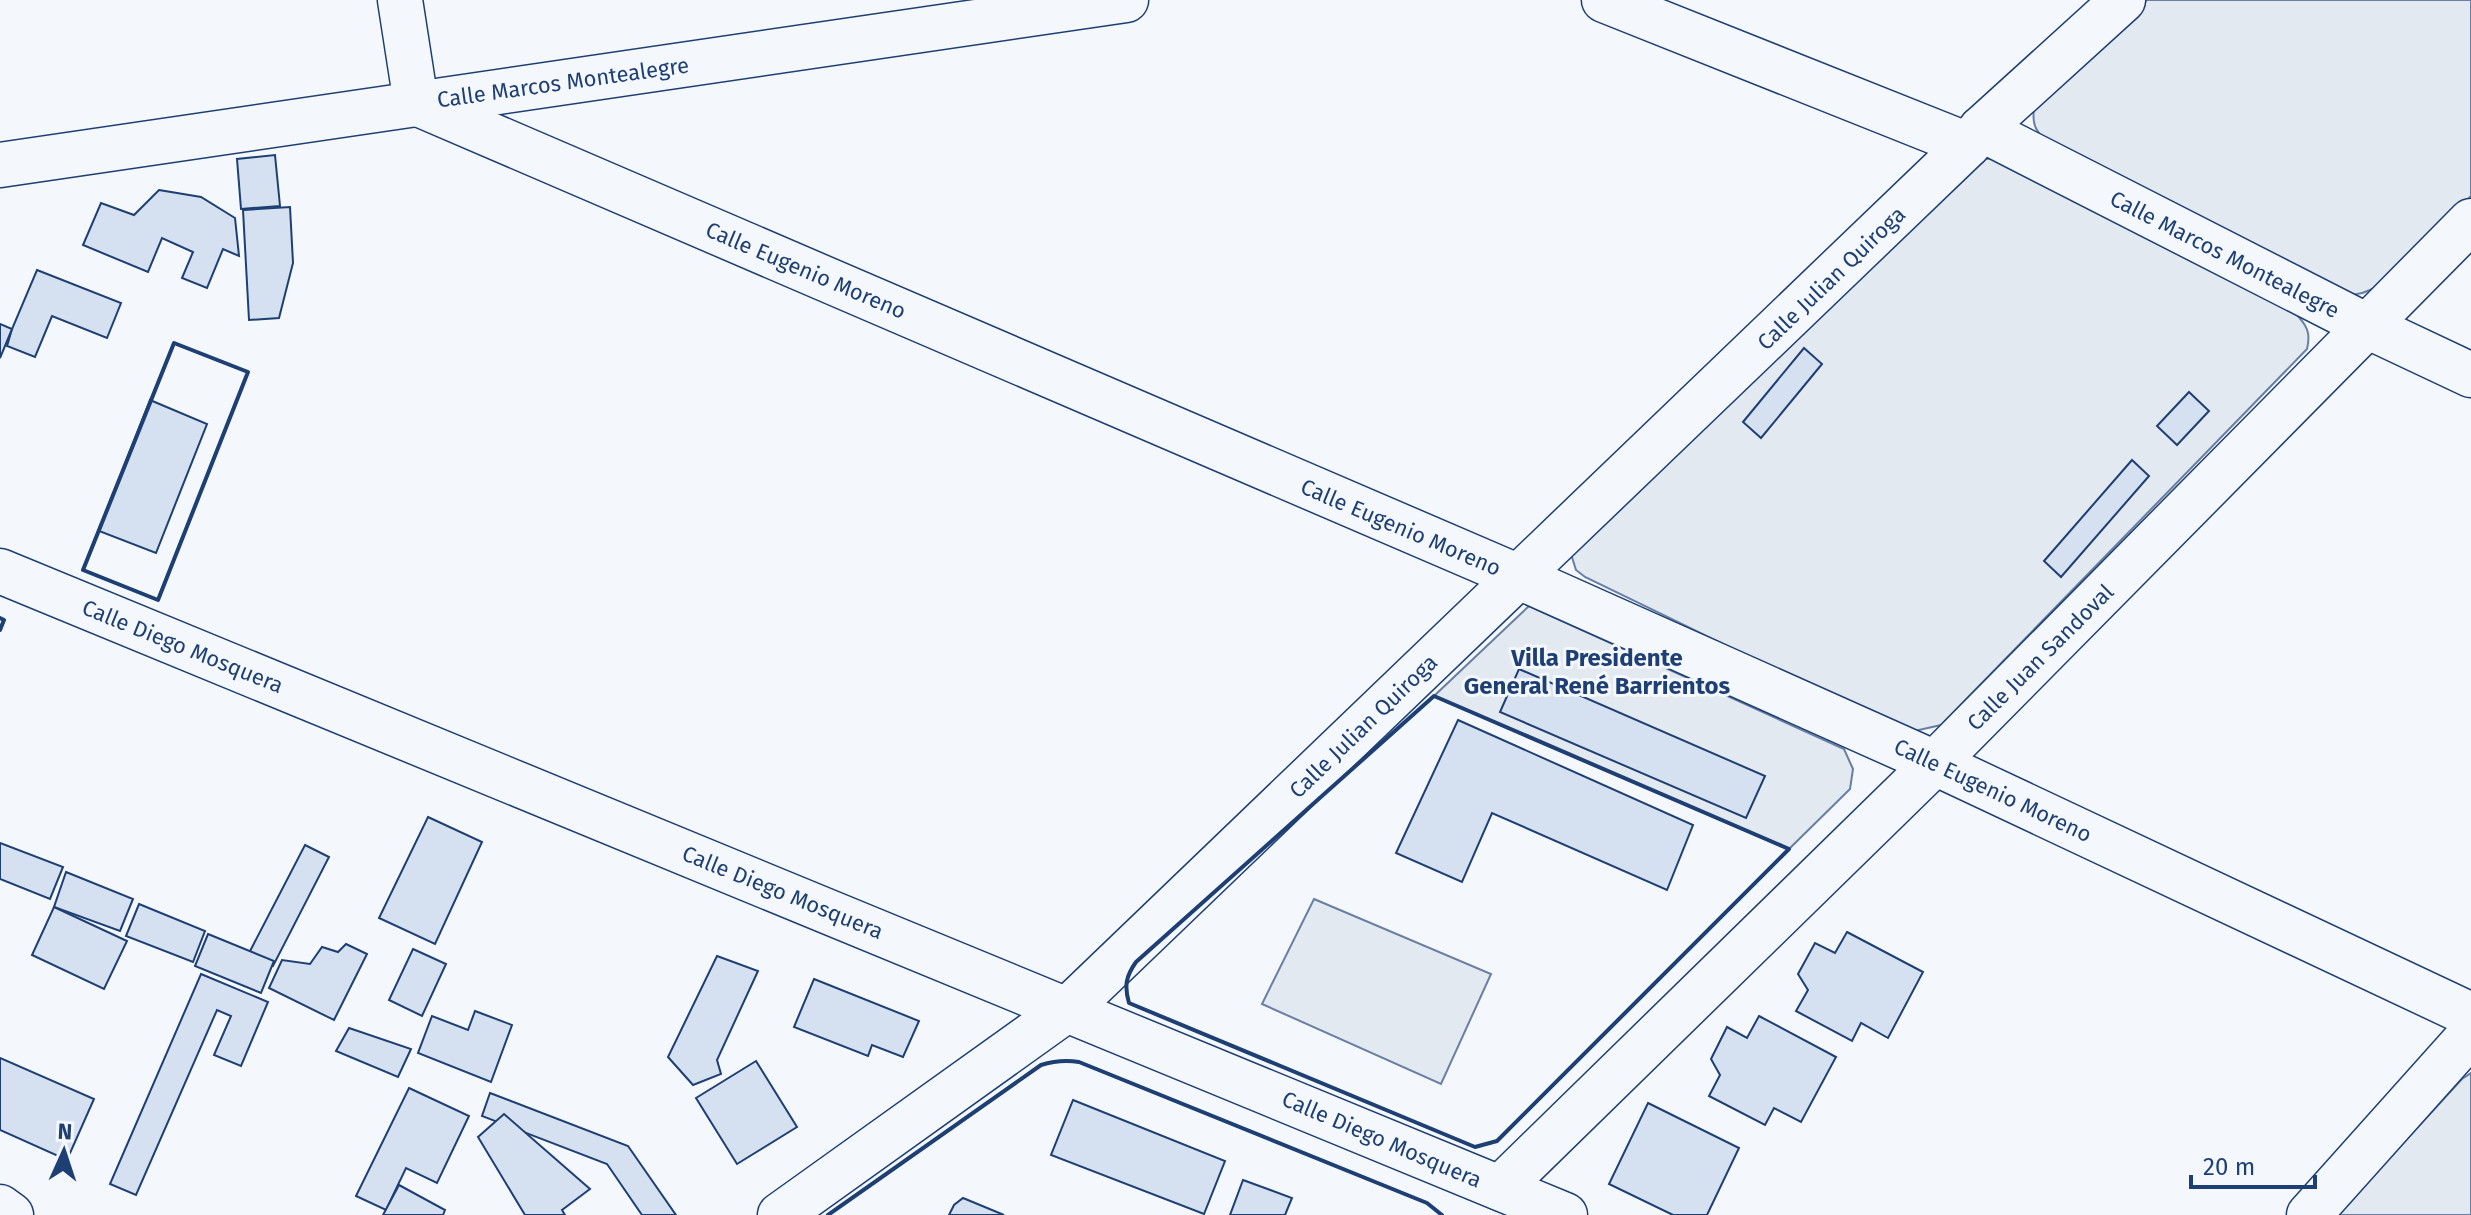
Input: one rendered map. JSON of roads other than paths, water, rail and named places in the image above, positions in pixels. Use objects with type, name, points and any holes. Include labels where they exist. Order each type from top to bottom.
[{"type":"street","points":[[400,0],[416,103]]},
{"type":"street","name":"Calle Marcos Montealegre","points":[[0,165],[1126,0]]},
{"type":"street","name":"Calle Marcos Montealegre","points":[[1604,0],[1975,137],[2471,375]]},
{"type":"street","name":"Calle Julian Quiroga","points":[[780,1215],[1068,1009],[1975,137],[2123,0]]},
{"type":"street","name":"Calle Eugenio Moreno","points":[[416,103],[1519,577],[1935,763],[2471,1015]]},
{"type":"street","name":"Calle Juan Sandoval","points":[[1526,1204],[1935,763],[2471,221]]},
{"type":"street","name":"Calle Diego Mosquera","points":[[0,571],[1068,1009],[1526,1204]]},
{"type":"street","points":[[2309,1215],[2471,1034]]},
{"type":"street","points":[[0,1207],[11,1215]]},
{"type":"district","name":"Villa Presidente General René Barrientos","points":[[1597,672]]}]
